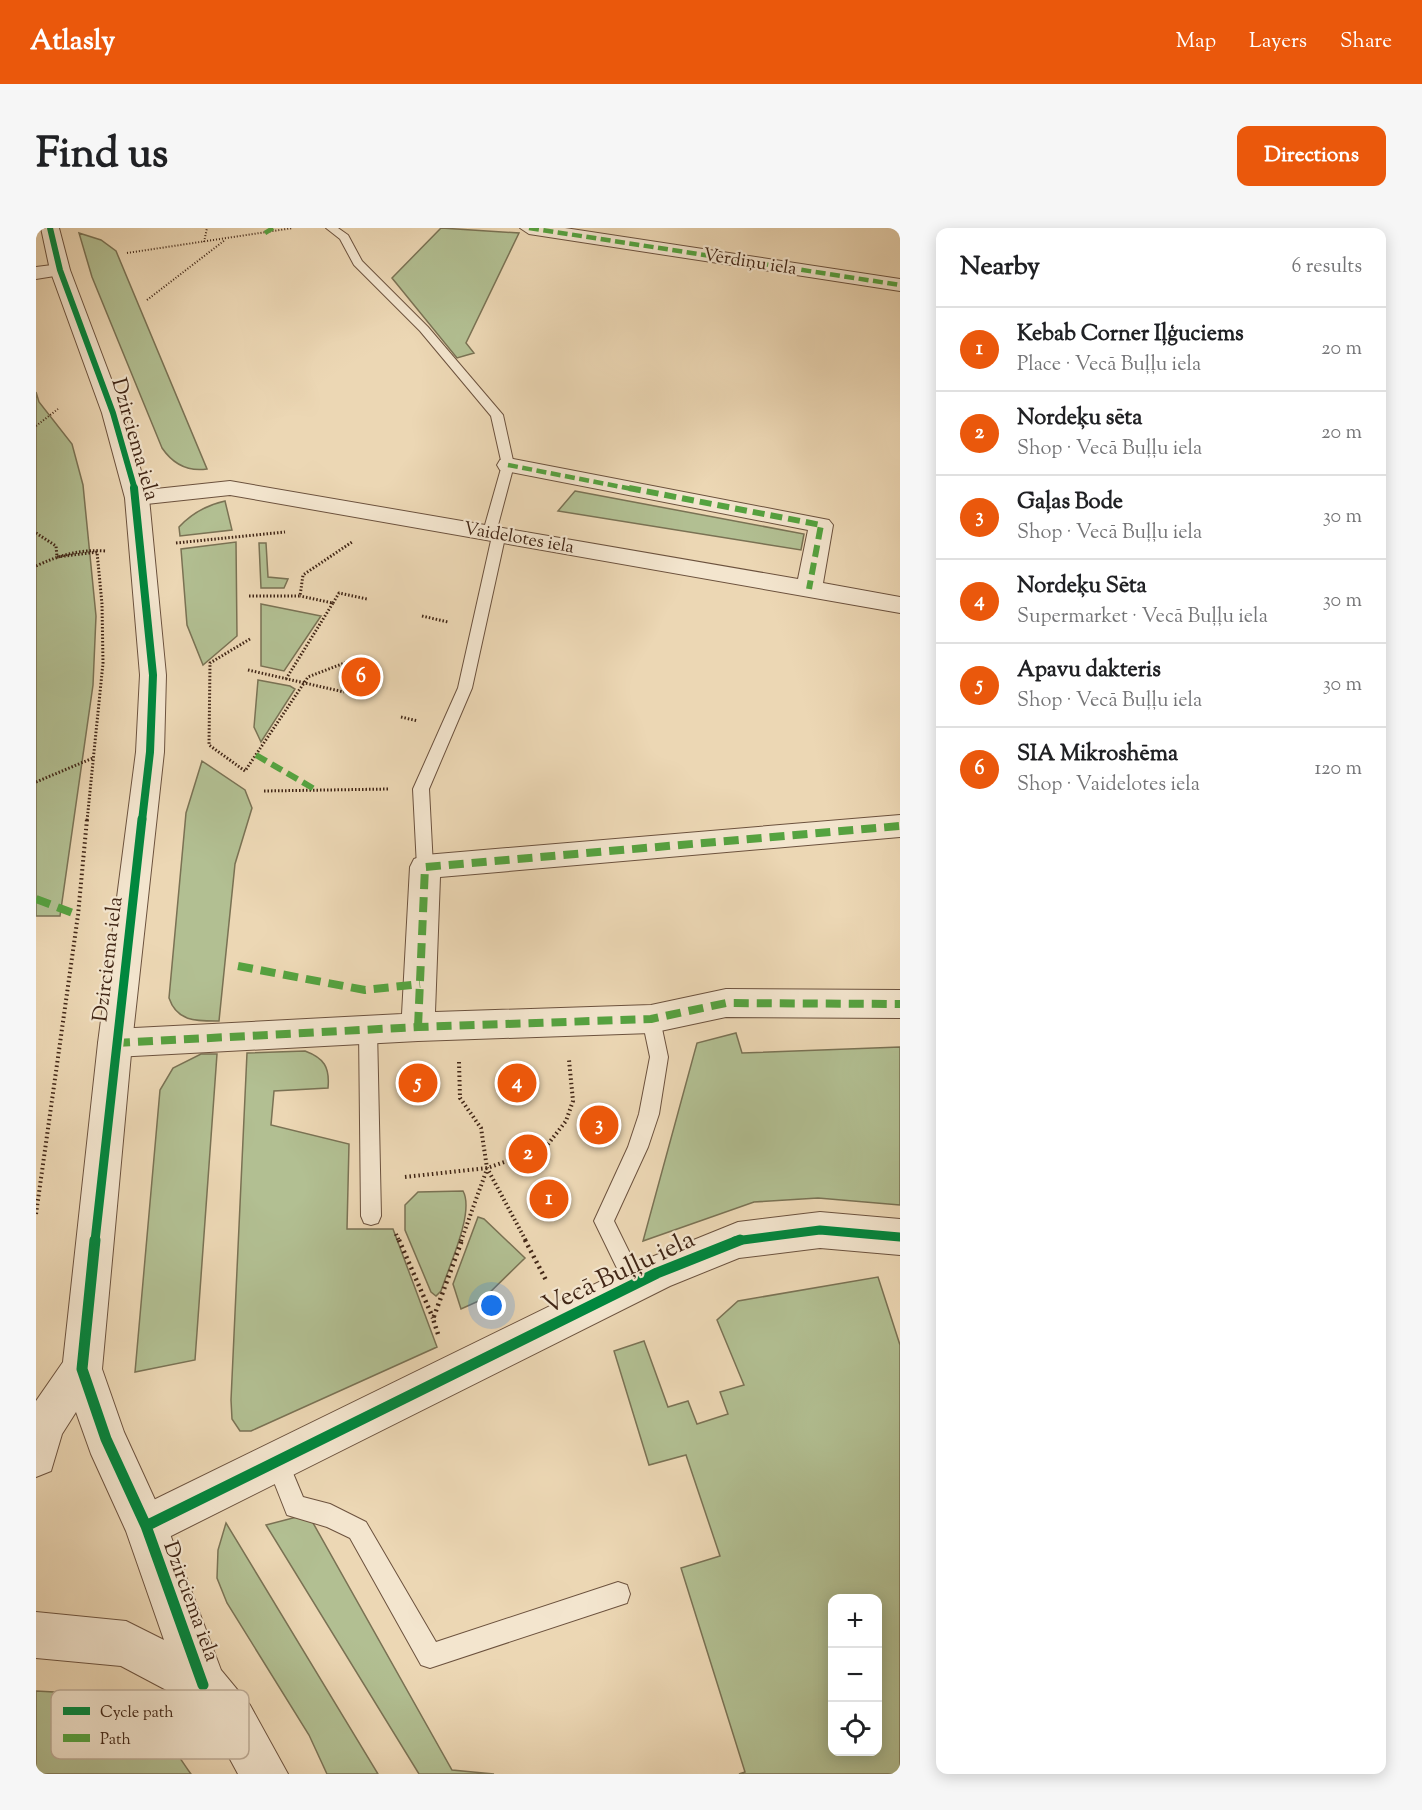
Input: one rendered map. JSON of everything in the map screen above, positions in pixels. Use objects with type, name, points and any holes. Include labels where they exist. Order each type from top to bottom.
[{"type":"street","name":"Dzirciema iela","points":[[50,228],[48,272],[113,412],[137,498],[153,675],[150,752],[115,1043],[82,1369],[106,1438],[146,1526],[203,1685]]},
{"type":"street","name":"Vērdiņu iela","points":[[529,228],[900,285]]},
{"type":"street","points":[[508,465],[821,525],[809,589]]},
{"type":"street","name":"Vaidelotes iela","points":[[137,498],[230,488],[900,605]]},
{"type":"street","points":[[418,1027],[425,867],[900,826]]},
{"type":"street","points":[[115,1043],[368,1029],[651,1019],[726,1004],[900,1004]]},
{"type":"street","name":"Vecā Buļļu iela","points":[[146,1526],[635,1284],[738,1240],[820,1230],[900,1237]]},
{"type":"street","name":"Dzirciema iela","points":[[36,1455],[43,1426],[82,1369]]},
{"type":"street","points":[[36,1635],[126,1644],[203,1685],[207,1690]]},
{"type":"street","points":[[249,1747],[264,1774]]},
{"type":"lane","points":[[331,228],[344,237],[358,263],[424,329],[497,415],[508,465],[465,688],[421,789],[425,867]]},
{"type":"lane","points":[[344,237],[353,228]]},
{"type":"lane","points":[[635,1284],[604,1221],[638,1147],[649,1114],[659,1057],[651,1019]]},
{"type":"lane","points":[[368,1029],[371,1216]]},
{"type":"lane","points":[[277,1462],[295,1507],[330,1516],[358,1530],[430,1656],[618,1594]]},
{"type":"path","points":[[204,242],[207,228]]},
{"type":"path","points":[[127,253],[293,228]]},
{"type":"path","points":[[147,300],[226,239]]},
{"type":"path","points":[[36,426],[58,409]]},
{"type":"path","points":[[36,566],[63,554],[90,550],[97,552],[293,531]]},
{"type":"path","points":[[36,533],[56,546],[57,557]]},
{"type":"path","points":[[300,596],[303,575],[354,540]]},
{"type":"path","points":[[36,1214],[78,915],[103,663],[102,604],[97,552]]},
{"type":"path","points":[[286,679],[339,593],[367,599]]},
{"type":"path","points":[[249,596],[300,596],[333,603]]},
{"type":"path","points":[[250,639],[210,663],[209,745],[245,771],[308,676],[344,663],[355,660],[363,661]]},
{"type":"path","points":[[248,670],[344,692]]},
{"type":"path","points":[[36,782],[94,758]]},
{"type":"path","points":[[264,791],[421,789]]},
{"type":"path","points":[[371,1180],[488,1168],[545,1148],[566,1121],[573,1101],[565,1022]]},
{"type":"path","points":[[458,1026],[460,1098],[481,1128],[488,1168],[565,1318]]},
{"type":"path","points":[[433,1319],[488,1168]]},
{"type":"path","points":[[371,1216],[396,1233],[433,1319],[450,1374]]},
{"type":"green space","points":[[441,228],[519,233],[466,343],[474,353],[457,358],[392,278]]},
{"type":"green space","points":[[79,233],[101,240],[116,251],[207,469],[181,466],[162,448],[92,277]]},
{"type":"green space","points":[[36,392],[39,402],[72,444],[83,485],[96,616],[93,685],[60,916],[36,916]]},
{"type":"green space","points":[[575,491],[804,534],[801,550],[558,511]]},
{"type":"green space","points":[[225,501],[232,530],[180,536],[179,527],[189,518],[206,507]]},
{"type":"green space","points":[[236,542],[237,636],[203,665],[187,625],[181,549]]},
{"type":"green space","points":[[259,543],[266,543],[268,577],[288,579],[284,588],[261,588]]},
{"type":"green space","points":[[261,604],[321,616],[284,671],[261,666]]},
{"type":"green space","points":[[258,680],[295,689],[261,742],[254,727]]},
{"type":"green space","points":[[202,761],[245,790],[252,808],[235,864],[219,1021],[196,1020],[183,1016],[177,1012],[169,998],[186,813]]},
{"type":"green space","points":[[736,1033],[742,1053],[900,1047],[900,1205],[818,1198],[754,1202],[643,1241],[697,1043]]},
{"type":"green space","points":[[305,1051],[317,1057],[324,1064],[328,1074],[328,1088],[274,1091],[271,1125],[349,1144],[347,1229],[393,1229],[437,1347],[251,1431],[240,1431],[232,1419],[231,1400],[247,1053]]},
{"type":"green space","points":[[201,1054],[217,1054],[195,1360],[135,1372],[160,1090],[173,1068]]},
{"type":"green space","points":[[463,1191],[466,1212],[463,1226],[441,1291],[436,1296],[431,1292],[405,1230],[405,1205],[418,1192]]},
{"type":"green space","points":[[478,1217],[484,1219],[525,1258],[483,1299],[461,1309],[453,1284]]},
{"type":"green space","points":[[878,1277],[900,1345],[900,1774],[739,1774],[745,1772],[681,1568],[720,1556],[686,1455],[649,1465],[614,1351],[644,1341],[668,1407],[688,1401],[697,1424],[728,1414],[720,1392],[744,1385],[717,1320],[738,1301]]},
{"type":"green space","points":[[308,1514],[452,1770],[494,1774],[419,1774],[266,1525]]},
{"type":"green space","points":[[226,1523],[378,1774],[327,1774],[309,1735],[227,1603],[217,1578],[218,1550]]},
{"type":"green space","points":[[36,1691],[51,1692],[51,1759],[180,1759],[191,1774],[36,1774]]},
{"type":"marked path","points":[[265,233],[273,228]]},
{"type":"marked path","points":[[529,228],[900,285]]},
{"type":"marked path","points":[[508,465],[821,525],[809,589]]},
{"type":"marked path","points":[[256,755],[316,790]]},
{"type":"marked path","points":[[418,1027],[425,867],[900,826]]},
{"type":"marked path","points":[[36,899],[78,915]]},
{"type":"marked path","points":[[238,966],[365,990],[420,984]]},
{"type":"marked path","points":[[115,1043],[418,1027],[651,1019],[726,1003],[900,1004]]},
{"type":"cycle path","points":[[50,228],[60,270],[113,413],[137,498],[153,675],[150,752],[115,1043],[82,1369],[106,1439],[146,1526],[203,1685]]},
{"type":"cycle path","points":[[146,1526],[657,1273],[738,1240],[820,1230],[900,1237]]},
{"type":"place","name":"SIA Mikroshēma","points":[[361,677]]},
{"type":"place","name":"Apavu dakteris","points":[[418,1083]]},
{"type":"place","name":"Nordeķu Sēta","points":[[517,1083]]},
{"type":"place","name":"Gaļas Bode","points":[[599,1125]]},
{"type":"place","name":"Nordeķu sēta","points":[[528,1154]]},
{"type":"place","name":"Kebab Corner Iļģuciems","points":[[549,1199]]}]
